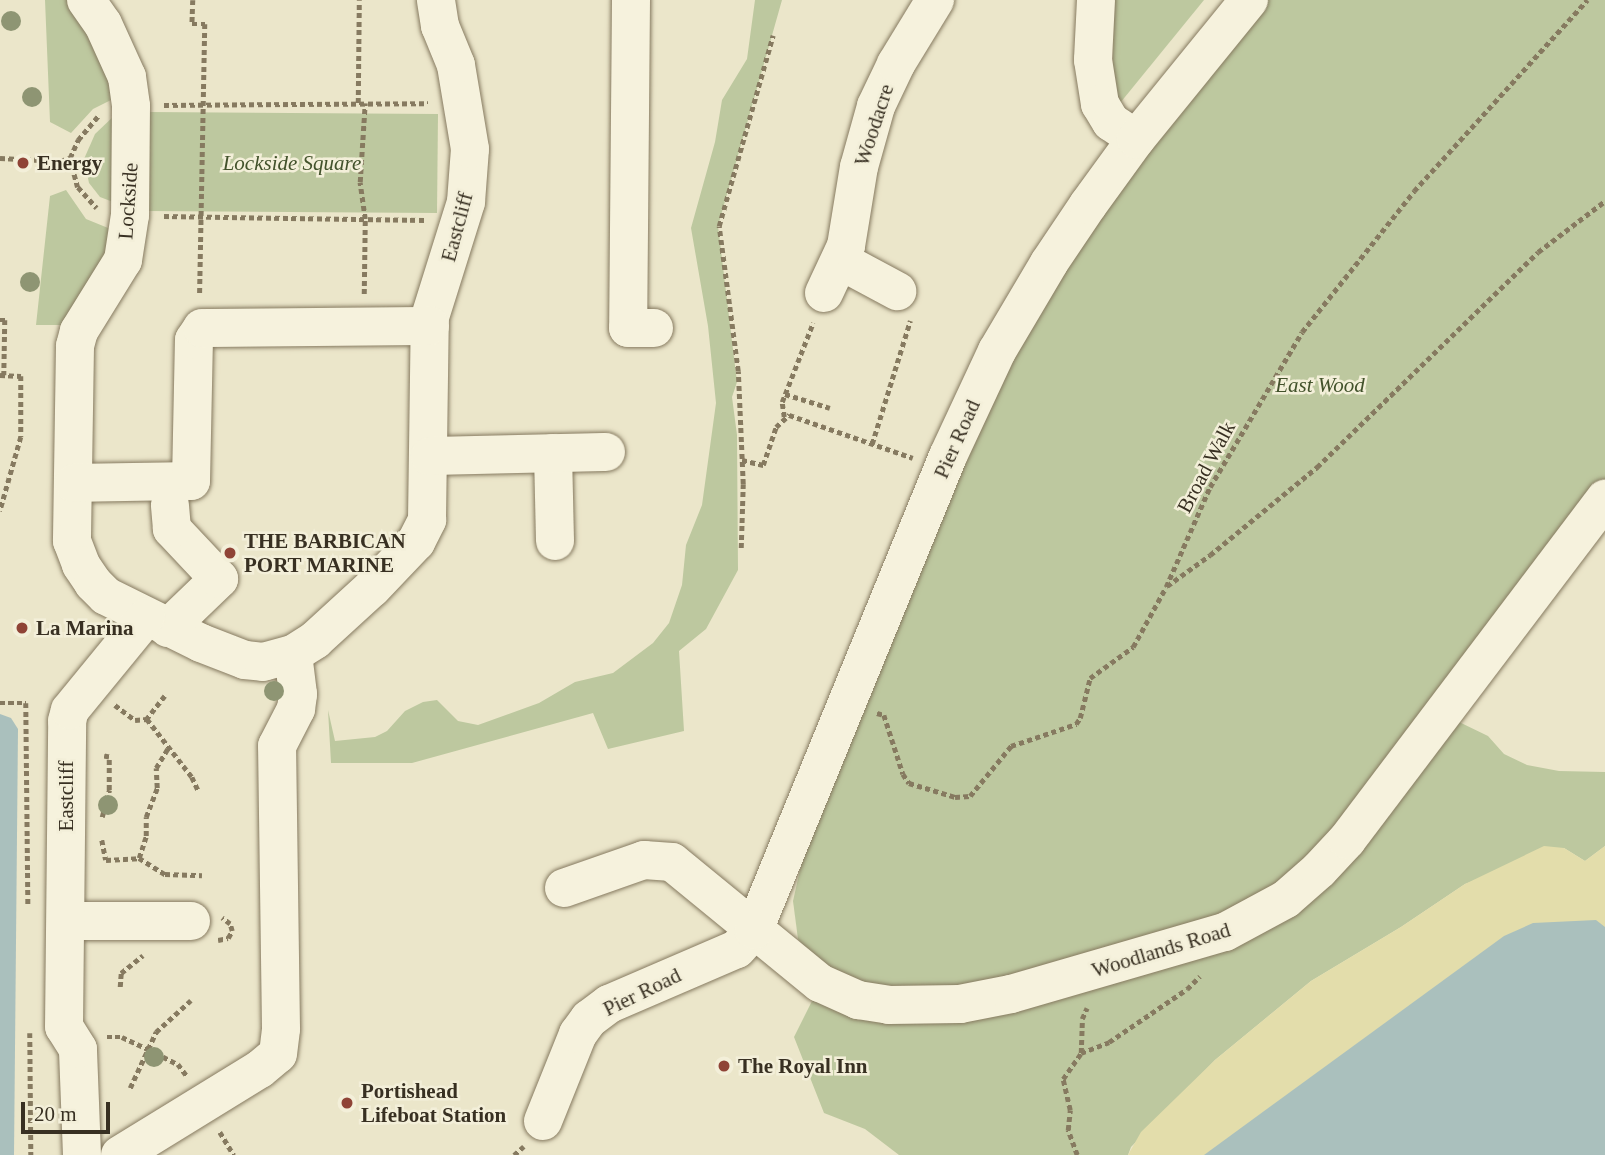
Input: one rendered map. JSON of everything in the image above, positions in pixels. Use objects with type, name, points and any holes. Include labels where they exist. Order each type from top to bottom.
[{"type":"street","name":"Lockside","points":[[86,0],[120,60],[131,106],[130,215],[123,260],[79,331],[75,346],[72,541],[81,565],[106,596],[157,623]]},
{"type":"street","name":"Eastcliff","points":[[82,1155],[78,1049],[64,1027],[67,921],[65,756],[69,710],[157,623],[245,660],[263,662],[293,654],[315,640],[363,597],[420,537],[428,514],[430,326],[470,176],[470,149],[464,103],[456,65],[436,11],[436,0]]},
{"type":"street","points":[[631,0],[628,328],[654,328]]},
{"type":"street","name":"Woodacre","points":[[832,277],[848,239],[863,148],[876,106],[896,64],[935,0]]},
{"type":"street","points":[[1096,0],[1093,60],[1100,104],[1111,122],[1136,139]]},
{"type":"street","name":"Pier Road","points":[[543,1121],[578,1034],[589,1019],[609,1004],[737,949],[754,930],[851,699],[948,456],[997,351],[1049,263],[1136,139],[1250,0]]},
{"type":"street","points":[[832,277],[897,292]]},
{"type":"street","points":[[74,483],[191,481],[194,340],[200,330],[430,326]]},
{"type":"street","points":[[430,456],[606,452]]},
{"type":"street","points":[[553,453],[555,541]]},
{"type":"street","name":"Woodlands Road","points":[[754,930],[820,983],[835,991],[858,1000],[925,1007],[960,1004],[1034,987],[1225,932],[1249,920],[1286,898],[1319,870],[1347,840],[1605,499]]},
{"type":"street","points":[[157,623],[219,579],[172,530],[170,505]]},
{"type":"street","points":[[120,1155],[278,1054],[281,1029],[277,746],[296,709],[298,694],[293,654]]},
{"type":"street","points":[[564,888],[622,854],[672,862],[754,930]]},
{"type":"street","points":[[67,921],[191,921]]},
{"type":"path","points":[[193,0],[192,24],[205,24],[200,330]]},
{"type":"path","points":[[359,0],[362,103],[359,182],[365,219],[363,327]]},
{"type":"path","name":"Broad Walk","points":[[851,699],[884,715],[903,774],[914,787],[955,797],[970,796],[1011,746],[1076,723],[1080,718],[1090,678],[1133,647],[1166,587],[1210,487],[1302,332],[1414,191],[1587,0]]},
{"type":"path","points":[[741,548],[741,460],[736,350],[719,226],[773,35]]},
{"type":"path","points":[[131,106],[464,103]]},
{"type":"path","points":[[0,158],[71,158],[78,187],[98,209],[130,215],[460,220]]},
{"type":"path","points":[[1166,587],[1210,555],[1317,467],[1538,252],[1605,201]]},
{"type":"path","points":[[784,417],[782,404],[785,394],[832,277]]},
{"type":"path","points":[[873,444],[916,302],[897,292]]},
{"type":"path","points":[[0,320],[5,320],[2,375],[21,376],[21,437],[0,511]]},
{"type":"path","points":[[785,394],[830,408]]},
{"type":"path","points":[[741,460],[763,465],[776,427],[784,417],[792,416],[914,458]]},
{"type":"path","points":[[166,696],[147,719],[192,777],[198,790]]},
{"type":"path","points":[[0,703],[26,703],[28,908]]},
{"type":"path","points":[[139,858],[146,836],[146,817],[157,788],[156,768],[168,748]]},
{"type":"path","points":[[104,757],[109,757],[109,790],[102,817],[106,860],[139,858],[165,874],[202,875]]},
{"type":"path","points":[[1081,1053],[1109,1042],[1187,989],[1209,968]]},
{"type":"path","points":[[130,1088],[156,1032],[191,1000]]},
{"type":"path","points":[[1077,1155],[1068,1130],[1070,1110],[1063,1079],[1081,1053],[1083,1015],[1094,1002]]},
{"type":"path","points":[[30,1032],[31,1155]]},
{"type":"path","points":[[148,1049],[178,1064],[204,1103]]},
{"type":"green space","points":[[45,0],[75,0],[117,97],[93,109],[71,133],[50,122]]},
{"type":"green space","points":[[755,0],[782,0],[718,226],[737,382],[732,397],[737,435],[738,570],[706,629],[679,651],[684,731],[608,749],[593,713],[412,763],[331,763],[328,710],[335,741],[375,737],[387,731],[405,711],[423,702],[437,700],[458,721],[478,725],[539,703],[575,682],[613,673],[653,643],[669,623],[682,585],[686,545],[702,505],[716,403],[708,326],[691,228],[715,142],[722,100],[747,59]]},
{"type":"green space","points":[[1114,0],[1204,0],[1116,108],[1112,108]]},
{"type":"green space","name":"East Wood","points":[[1265,0],[1605,0],[1605,480],[1313,859],[1246,906],[965,990],[865,992],[813,959],[798,939],[793,901],[802,861],[946,489],[1059,259]]},
{"type":"green space","name":"Lockside Square","points":[[148,112],[438,114],[437,213],[147,211]]},
{"type":"green space","points":[[116,114],[113,202],[100,197],[89,183],[84,159],[95,134]]},
{"type":"green space","points":[[66,190],[86,219],[113,230],[111,255],[72,325],[36,325],[50,196]]},
{"type":"green space","points":[[1457,721],[1488,736],[1504,754],[1527,765],[1559,771],[1605,772],[1605,846],[1585,861],[1564,848],[1465,884],[1401,927],[1311,981],[1215,1060],[1131,1147],[1128,1155],[899,1155],[865,1129],[824,1113],[794,1037],[816,993],[845,1007],[1226,946]]},
{"type":"sand","points":[[1544,846],[1564,848],[1585,861],[1605,846],[1605,949],[1269,1155],[1128,1155],[1141,1132],[1215,1060],[1311,981],[1401,927],[1465,884]]},
{"type":"water","points":[[0,714],[11,718],[18,729],[14,1155],[0,1155]]},
{"type":"water","points":[[1596,920],[1605,927],[1605,1155],[1204,1155],[1504,936],[1533,923]]},
{"type":"place","name":"Energy","points":[[23,163]]},
{"type":"place","name":"THE BARBICAN PORT MARINE","points":[[230,553]]},
{"type":"place","name":"La Marina","points":[[22,628]]},
{"type":"place","name":"The Royal Inn","points":[[724,1066]]},
{"type":"place","name":"Portishead Lifeboat Station","points":[[347,1103]]}]
